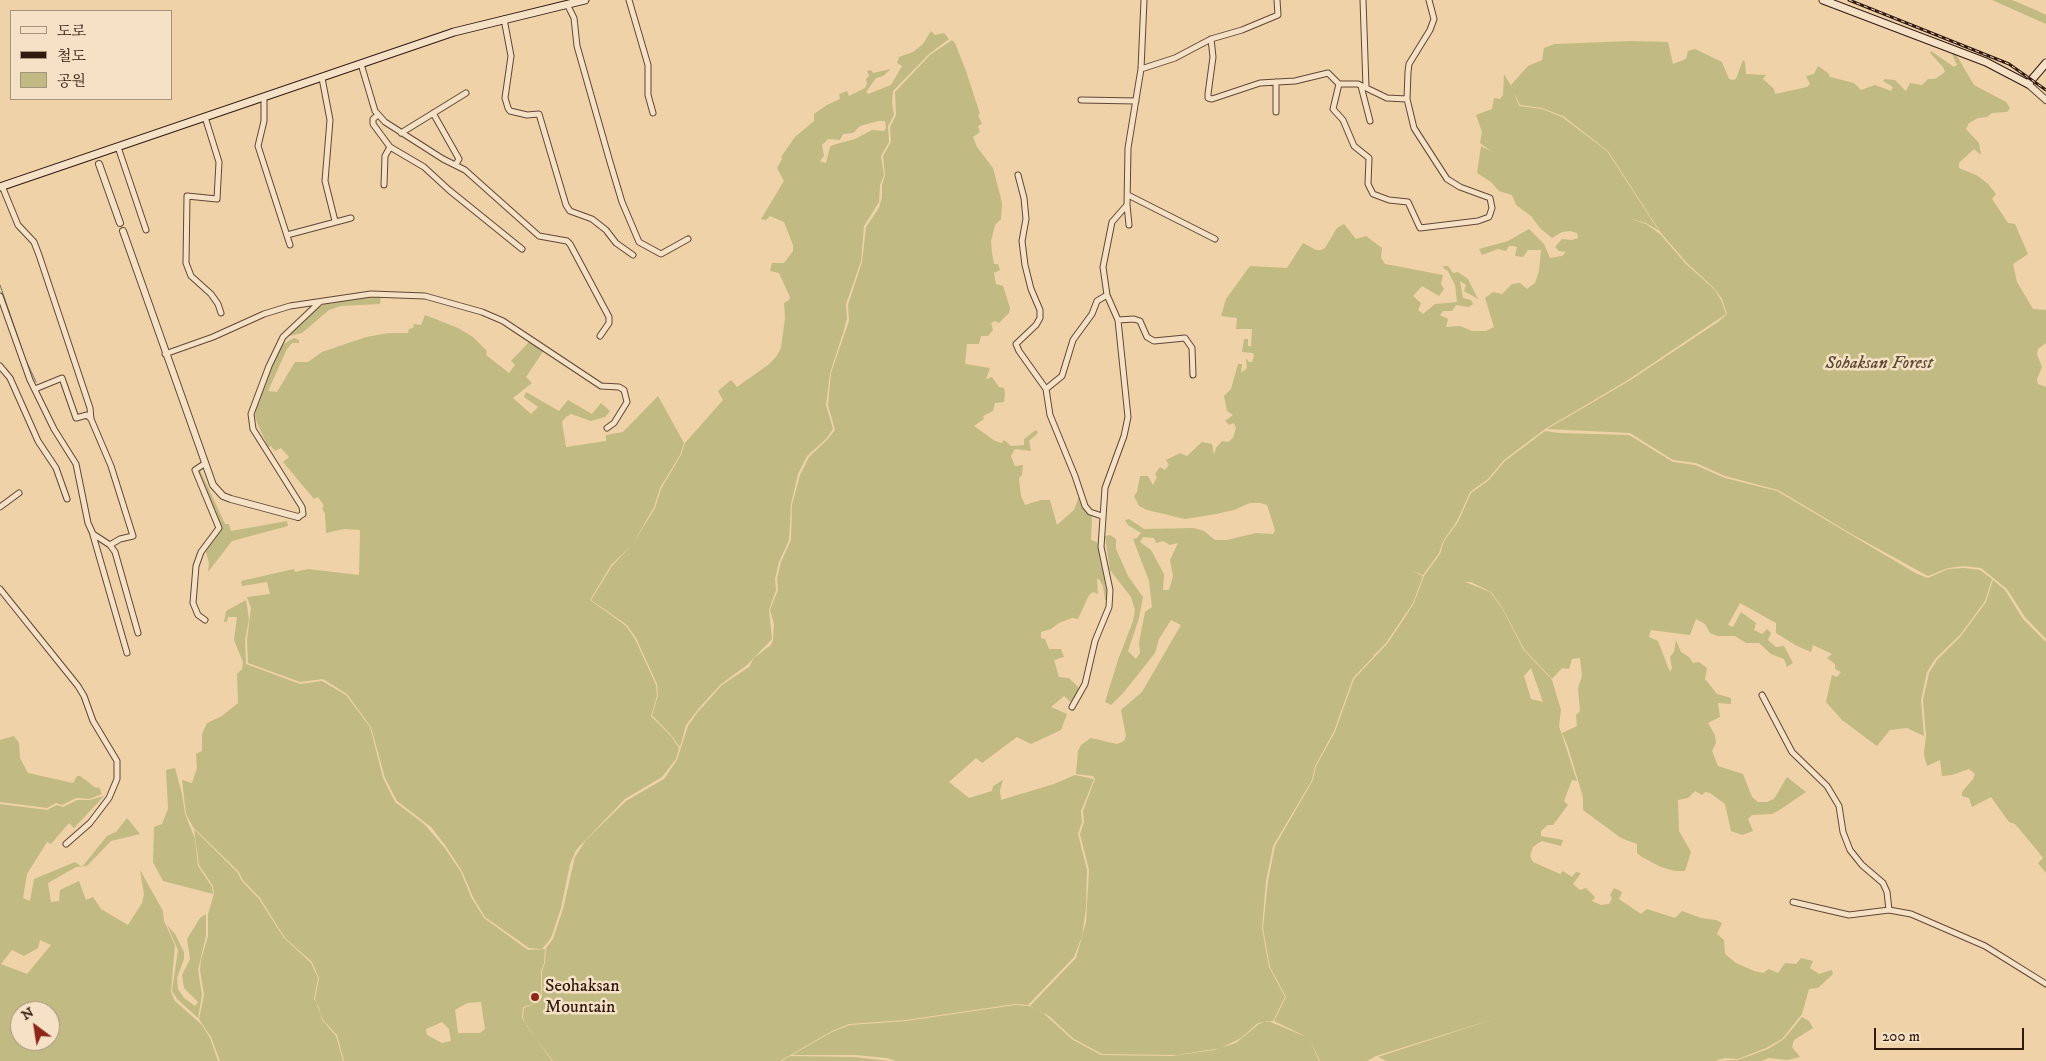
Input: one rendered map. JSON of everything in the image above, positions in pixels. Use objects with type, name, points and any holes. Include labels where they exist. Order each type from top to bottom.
[{"type":"main road","points":[[1,187],[454,32],[504,18],[585,0]]},
{"type":"main road","points":[[1823,0],[1998,67],[2028,84],[2046,63]]},
{"type":"street","points":[[629,0],[648,65],[648,89],[652,113]]},
{"type":"street","points":[[1129,225],[1127,205],[1128,148],[1141,69],[1144,0]]},
{"type":"street","points":[[1141,69],[1175,58],[1212,39],[1242,30],[1278,15],[1277,0]]},
{"type":"street","points":[[1363,0],[1364,86],[1370,120]]},
{"type":"street","points":[[1339,84],[1333,109],[1342,120],[1354,146],[1369,158],[1368,184],[1373,194],[1389,200],[1408,202],[1420,228],[1484,220],[1488,217],[1492,208],[1490,198],[1460,187],[1447,179],[1417,136],[1407,99],[1409,64],[1430,30],[1434,18],[1429,0]]},
{"type":"street","points":[[567,4],[574,18],[577,46],[622,202],[639,242],[661,254],[688,239]]},
{"type":"street","points":[[504,18],[511,56],[505,98],[508,108],[510,111],[527,115],[539,114],[566,205],[570,211],[592,219],[606,230],[616,243],[633,255]]},
{"type":"street","points":[[1212,39],[1213,48],[1208,98],[1225,96],[1260,82],[1295,82],[1328,72],[1339,84],[1364,86],[1387,98],[1407,99]]},
{"type":"street","points":[[362,64],[378,115],[401,132],[456,164],[477,180],[539,236],[567,241],[570,244],[607,308],[609,322],[600,336]]},
{"type":"street","points":[[322,78],[330,120],[325,181],[335,221]]},
{"type":"street","points":[[1276,82],[1276,112]]},
{"type":"street","points":[[2028,84],[2046,100]]},
{"type":"street","points":[[401,132],[466,93]]},
{"type":"street","points":[[264,97],[264,121],[258,146],[290,245]]},
{"type":"street","points":[[1081,100],[1136,101]]},
{"type":"street","points":[[433,113],[459,159],[456,164]]},
{"type":"street","points":[[378,115],[373,119],[373,124],[390,147],[424,166],[449,190],[522,249]]},
{"type":"street","points":[[205,118],[219,162],[217,199],[187,196],[186,263],[191,276],[211,294],[222,313]]},
{"type":"street","points":[[118,147],[146,230]]},
{"type":"street","points":[[384,184],[385,156],[390,147]]},
{"type":"street","points":[[99,164],[120,223]]},
{"type":"street","points":[[1018,175],[1024,198],[1026,219],[1022,242],[1025,265],[1031,289],[1040,310],[1040,318],[1036,325],[1016,344],[1018,351],[1046,389],[1050,415],[1072,467],[1085,506],[1090,512],[1102,516]]},
{"type":"street","points":[[1,187],[18,225],[34,242],[90,408],[91,419],[111,466],[133,536],[120,539],[110,545]]},
{"type":"street","points":[[1128,195],[1215,238]]},
{"type":"street","points":[[1072,707],[1085,684],[1095,641],[1109,608],[1110,590],[1101,547],[1104,488],[1124,436],[1128,417],[1118,320],[1107,295],[1103,267],[1106,244],[1112,222],[1127,205]]},
{"type":"street","points":[[287,235],[351,218]]},
{"type":"street","points":[[122,231],[209,478],[223,496],[298,517],[303,514],[302,507],[253,429],[251,414],[267,371],[283,337],[320,302]]},
{"type":"street","points":[[165,354],[212,337],[264,314],[320,302],[371,294],[413,294],[492,316],[513,327],[601,386],[619,386],[624,390],[627,402],[614,423],[607,428]]},
{"type":"street","points":[[1046,389],[1062,376],[1073,340],[1092,314],[1097,301],[1107,295]]},
{"type":"street","points":[[0,296],[35,389],[54,429],[76,464],[88,523],[93,534],[127,653]]},
{"type":"street","points":[[1118,320],[1134,319],[1140,321],[1147,337],[1154,341],[1185,338],[1192,348],[1193,375]]},
{"type":"street","points":[[0,366],[10,378],[38,441],[56,468],[67,499]]},
{"type":"street","points":[[35,389],[62,378],[76,418],[87,415],[91,419]]},
{"type":"street","points":[[204,464],[194,470],[219,528],[201,552],[196,566],[193,603],[198,615],[205,620]]},
{"type":"street","points":[[0,507],[19,493]]},
{"type":"street","points":[[93,534],[110,545],[118,563],[138,633]]},
{"type":"street","points":[[0,589],[81,691],[93,721],[117,761],[117,779],[109,798],[97,816],[66,844]]},
{"type":"street","points":[[1762,696],[1792,752],[1827,786],[1839,806],[1847,844],[1862,865],[1883,883],[1887,892],[1889,910]]},
{"type":"street","points":[[1793,902],[1849,915],[1889,910],[1911,914],[1948,928],[1992,950],[2046,984]]},
{"type":"green space","points":[[1992,0],[2012,0],[2038,11],[2046,15],[2046,24]]},
{"type":"green space","points":[[931,31],[935,35],[944,33],[949,39],[929,54],[893,91],[894,115],[888,126],[889,142],[881,156],[884,175],[880,185],[879,202],[864,226],[861,261],[846,304],[847,318],[830,373],[826,405],[833,429],[826,439],[807,456],[798,474],[791,504],[789,540],[779,562],[775,579],[776,590],[769,610],[772,639],[747,665],[721,684],[700,707],[686,725],[680,747],[652,715],[658,696],[657,684],[636,638],[627,625],[591,600],[612,566],[632,545],[655,508],[661,489],[681,455],[685,443],[723,400],[718,391],[731,380],[737,387],[768,365],[781,348],[785,318],[784,303],[790,297],[779,273],[770,271],[772,263],[784,263],[793,251],[793,245],[784,222],[770,216],[766,220],[761,219],[784,181],[777,168],[782,159],[781,157],[795,137],[814,121],[814,114],[840,99],[839,94],[847,91],[849,96],[865,88],[867,84],[866,79],[869,76],[867,71],[871,70],[873,73],[891,69],[883,76],[876,78],[866,92],[868,94],[891,85],[902,66],[897,63],[899,57],[913,52],[923,44]],"holes":[[[885,121],[886,128],[884,131],[872,130],[855,139],[833,145],[830,147],[826,163],[820,161],[824,156],[822,145],[828,139],[840,140],[843,134],[853,133],[860,126]]]},
{"type":"green space","points":[[952,40],[966,71],[980,114],[978,115],[982,124],[978,126],[980,132],[973,137],[977,147],[993,168],[1002,203],[1001,219],[995,225],[991,241],[994,264],[998,264],[1000,270],[994,273],[996,284],[1003,286],[1010,308],[1009,313],[999,323],[995,321],[991,323],[993,330],[988,336],[981,336],[979,344],[967,344],[965,364],[990,368],[986,379],[992,377],[999,387],[1004,388],[1005,394],[1004,402],[995,403],[993,411],[983,416],[984,419],[974,426],[995,441],[1002,443],[1004,440],[1011,446],[1024,445],[1024,439],[1036,430],[1038,433],[1029,441],[1031,451],[1015,449],[1011,456],[1015,466],[1023,465],[1022,475],[1019,478],[1021,496],[1025,505],[1041,500],[1050,500],[1057,525],[1074,510],[1079,496],[1085,511],[1092,516],[1091,540],[1097,542],[1108,600],[1105,600],[1103,586],[1099,579],[1097,579],[1098,594],[1093,592],[1089,595],[1078,619],[1072,618],[1041,632],[1041,638],[1045,639],[1049,649],[1061,649],[1064,657],[1054,660],[1059,677],[1069,678],[1080,689],[1072,703],[1064,696],[1051,707],[1067,714],[1061,730],[1031,744],[1017,737],[982,763],[976,758],[949,782],[969,798],[992,791],[993,786],[1003,780],[1000,790],[1001,800],[1054,784],[1075,775],[1094,779],[1081,811],[1082,822],[1078,834],[1087,870],[1086,908],[1082,936],[1074,957],[1028,1005],[1015,1004],[906,1020],[849,1024],[832,1031],[780,1061],[553,1061],[527,1026],[523,1018],[524,1008],[538,1002],[542,997],[542,971],[545,963],[546,948],[553,939],[563,909],[575,857],[586,840],[626,801],[664,779],[677,760],[688,726],[697,713],[722,685],[749,667],[754,658],[771,645],[774,624],[770,610],[778,590],[777,579],[781,562],[791,540],[792,505],[800,475],[809,457],[835,430],[828,405],[831,373],[849,321],[848,305],[862,262],[866,227],[879,208],[882,197],[882,185],[885,175],[883,156],[891,142],[890,127],[896,115],[895,92],[930,55]]},
{"type":"green space","name":"Sohaksan Forest","points":[[1630,41],[1668,42],[1673,64],[1686,59],[1688,51],[1695,49],[1722,62],[1729,79],[1733,80],[1736,79],[1743,60],[1745,62],[1746,74],[1766,75],[1763,79],[1774,89],[1775,94],[1807,87],[1810,84],[1806,76],[1814,74],[1818,66],[1828,73],[1830,77],[1854,83],[1861,90],[1875,85],[1891,91],[1893,87],[1883,81],[1885,79],[1895,80],[1906,91],[1910,83],[1922,85],[1928,79],[1935,79],[1945,72],[1943,67],[1930,53],[1931,51],[1954,67],[1957,65],[1952,54],[1955,53],[1974,85],[2006,102],[2010,108],[2007,112],[1992,113],[1987,117],[1978,118],[1969,123],[1966,129],[1979,143],[1981,155],[1974,149],[1959,163],[1959,168],[1978,176],[1988,184],[1996,194],[1992,199],[2008,223],[2015,224],[2028,254],[2013,264],[2017,282],[2033,309],[2046,310],[2046,343],[2038,349],[2037,354],[2042,367],[2037,379],[2038,384],[2046,387],[2046,639],[2025,617],[2007,589],[1981,568],[1964,566],[1948,568],[1928,576],[1855,536],[1778,490],[1725,476],[1696,463],[1673,460],[1630,433],[1547,429],[1629,381],[1718,322],[1727,314],[1722,299],[1715,289],[1686,262],[1661,233],[1608,151],[1563,116],[1542,108],[1520,105],[1514,92],[1519,106],[1542,109],[1562,117],[1607,151],[1659,231],[1646,223],[1628,218],[1646,224],[1660,234],[1685,263],[1715,290],[1726,314],[1628,380],[1545,429],[1504,460],[1488,479],[1470,492],[1457,521],[1443,541],[1439,553],[1423,575],[1410,570],[1423,576],[1413,603],[1386,643],[1374,655],[1372,653],[1374,656],[1353,678],[1334,731],[1315,766],[1312,780],[1273,846],[1266,881],[1262,928],[1269,967],[1285,997],[1273,1021],[1258,1023],[1241,1038],[1221,1048],[1177,1055],[1102,1054],[1074,1039],[1049,1016],[1030,1006],[1076,958],[1086,922],[1089,870],[1080,834],[1084,822],[1083,811],[1095,779],[1093,776],[1076,774],[1078,751],[1081,745],[1091,738],[1117,744],[1124,741],[1126,736],[1121,710],[1142,692],[1181,625],[1171,620],[1159,639],[1155,653],[1124,692],[1111,705],[1105,702],[1133,621],[1135,610],[1131,597],[1110,570],[1105,536],[1110,535],[1116,539],[1116,549],[1128,576],[1143,597],[1139,618],[1128,651],[1136,659],[1140,653],[1139,643],[1145,612],[1152,607],[1149,581],[1133,539],[1137,538],[1141,533],[1128,525],[1125,520],[1129,519],[1144,529],[1194,528],[1204,531],[1215,540],[1227,540],[1256,533],[1273,534],[1275,530],[1267,505],[1261,503],[1250,503],[1234,510],[1185,519],[1147,510],[1139,506],[1134,496],[1137,492],[1140,476],[1148,476],[1153,485],[1157,477],[1155,474],[1160,467],[1165,470],[1169,465],[1166,460],[1180,453],[1187,456],[1202,442],[1212,444],[1214,455],[1216,448],[1222,441],[1228,442],[1233,438],[1236,428],[1234,423],[1229,425],[1225,421],[1233,415],[1227,411],[1224,396],[1231,389],[1238,364],[1242,364],[1241,373],[1247,368],[1246,358],[1249,362],[1252,362],[1253,353],[1242,352],[1244,339],[1248,339],[1248,346],[1251,346],[1252,329],[1236,329],[1237,318],[1221,316],[1226,299],[1250,266],[1287,268],[1303,243],[1316,250],[1321,250],[1325,248],[1337,228],[1344,224],[1356,239],[1366,236],[1382,248],[1381,258],[1385,264],[1443,275],[1441,284],[1444,289],[1439,296],[1422,286],[1413,296],[1421,303],[1418,310],[1423,314],[1435,304],[1457,302],[1455,285],[1448,271],[1443,268],[1444,266],[1448,266],[1453,273],[1458,272],[1468,279],[1478,299],[1464,291],[1466,285],[1460,281],[1463,298],[1471,300],[1473,304],[1469,307],[1456,305],[1452,311],[1443,311],[1440,315],[1448,319],[1446,327],[1460,326],[1472,331],[1486,331],[1494,327],[1485,298],[1493,292],[1502,294],[1512,284],[1520,283],[1527,289],[1535,283],[1539,271],[1541,250],[1528,250],[1523,257],[1515,256],[1517,247],[1513,246],[1509,246],[1506,251],[1498,249],[1482,255],[1479,249],[1508,241],[1529,229],[1544,244],[1550,258],[1562,256],[1566,252],[1559,251],[1555,247],[1562,239],[1572,240],[1578,238],[1577,233],[1570,231],[1562,232],[1552,238],[1540,228],[1531,216],[1516,205],[1512,195],[1499,191],[1491,182],[1477,173],[1481,146],[1492,152],[1480,143],[1482,132],[1476,115],[1492,109],[1494,98],[1500,99],[1503,95],[1504,74],[1513,89],[1511,85],[1528,66],[1542,60],[1544,48],[1555,44]],"holes":[[[1143,537],[1154,538],[1156,543],[1163,541],[1170,545],[1178,543],[1170,560],[1173,576],[1169,590],[1163,590],[1164,574],[1151,550],[1140,542]]]},
{"type":"green space","points":[[381,296],[380,304],[341,306],[329,310],[302,333],[285,337],[311,312],[328,302]]},
{"type":"green space","points":[[425,315],[458,328],[473,337],[487,351],[486,355],[509,373],[515,365],[511,361],[530,341],[544,350],[526,377],[532,383],[513,398],[531,414],[538,407],[524,397],[526,392],[559,411],[568,400],[592,414],[601,403],[610,411],[605,417],[591,421],[571,414],[566,417],[562,422],[566,447],[606,441],[606,435],[623,432],[658,396],[684,443],[680,455],[660,488],[654,507],[632,545],[611,565],[590,600],[626,626],[635,639],[656,685],[657,696],[651,716],[671,736],[679,748],[676,759],[662,777],[625,799],[576,850],[570,864],[561,908],[551,938],[542,949],[529,948],[485,917],[473,897],[462,871],[445,845],[431,827],[397,801],[385,778],[371,727],[347,694],[323,679],[300,682],[248,663],[247,640],[251,608],[247,597],[270,594],[267,582],[242,586],[241,581],[294,569],[295,572],[308,569],[359,575],[360,530],[345,529],[326,533],[325,514],[322,508],[324,506],[318,497],[314,499],[283,462],[289,457],[281,448],[275,451],[271,446],[268,447],[258,425],[255,416],[257,402],[280,346],[294,338],[299,340],[299,343],[292,343],[287,349],[268,391],[277,392],[295,362],[308,362],[322,352],[366,337],[389,333],[408,333],[414,324],[421,325]]},
{"type":"green space","points":[[1545,431],[1629,435],[1673,462],[1695,465],[1725,478],[1777,491],[1917,574],[1928,578],[1948,569],[1964,568],[1980,570],[1992,579],[1985,601],[1960,635],[1935,659],[1927,672],[1921,700],[1924,736],[1907,728],[1890,730],[1877,746],[1842,720],[1826,702],[1832,675],[1837,677],[1841,672],[1835,669],[1835,664],[1827,658],[1832,654],[1813,645],[1811,652],[1797,646],[1776,633],[1776,623],[1740,603],[1728,625],[1733,627],[1741,612],[1756,623],[1754,630],[1762,634],[1767,629],[1771,633],[1768,640],[1776,647],[1784,646],[1793,663],[1787,667],[1784,659],[1771,654],[1759,643],[1746,643],[1735,636],[1718,636],[1710,633],[1705,624],[1696,619],[1690,635],[1651,630],[1649,637],[1658,641],[1670,672],[1672,668],[1670,657],[1674,652],[1676,640],[1681,652],[1689,657],[1693,663],[1699,662],[1707,668],[1705,679],[1717,694],[1731,698],[1731,704],[1718,703],[1720,717],[1708,723],[1715,735],[1716,743],[1712,751],[1718,766],[1743,774],[1752,797],[1758,802],[1767,802],[1774,799],[1787,777],[1806,792],[1772,814],[1752,815],[1748,819],[1753,831],[1742,835],[1731,831],[1725,804],[1710,793],[1705,792],[1702,795],[1695,791],[1688,798],[1678,800],[1679,831],[1691,852],[1685,871],[1675,871],[1661,867],[1642,857],[1637,853],[1637,844],[1621,838],[1583,810],[1583,797],[1562,733],[1577,726],[1576,715],[1580,711],[1578,688],[1582,676],[1580,658],[1572,659],[1569,669],[1562,668],[1552,679],[1524,649],[1502,607],[1491,592],[1471,582],[1465,582],[1490,592],[1502,608],[1523,649],[1552,680],[1561,710],[1559,726],[1577,781],[1572,780],[1564,801],[1568,805],[1553,825],[1548,825],[1541,831],[1541,836],[1563,840],[1561,846],[1542,841],[1533,847],[1530,856],[1533,862],[1560,874],[1563,871],[1572,877],[1576,872],[1581,873],[1573,884],[1580,890],[1586,888],[1595,897],[1592,901],[1601,905],[1609,904],[1612,898],[1610,895],[1614,888],[1622,892],[1619,899],[1641,914],[1647,909],[1675,918],[1682,911],[1701,918],[1716,920],[1722,923],[1717,934],[1724,940],[1725,954],[1736,963],[1754,971],[1763,973],[1769,969],[1778,973],[1785,963],[1796,964],[1801,958],[1813,961],[1810,968],[1819,974],[1832,970],[1833,974],[1818,988],[1809,989],[1802,1014],[1782,1039],[1766,1048],[1738,1059],[1725,1058],[1715,1061],[1387,1061],[1378,1057],[1503,1016],[1376,1056],[1367,1061],[1320,1061],[1309,1038],[1274,1021],[1286,997],[1270,967],[1263,928],[1268,881],[1275,846],[1313,780],[1316,766],[1335,732],[1354,679],[1387,644],[1414,603],[1424,576],[1440,554],[1444,541],[1458,522],[1471,493],[1489,480],[1505,461]],"holes":[[[1531,668],[1543,702],[1531,699],[1524,676]]]},
{"type":"green space","points":[[200,470],[225,524],[229,524],[231,531],[287,521],[288,526],[232,541],[208,572],[209,563],[205,549],[220,529],[198,471]]},
{"type":"green space","points":[[1993,580],[2005,590],[2023,619],[2046,642],[2046,873],[2038,863],[2043,858],[2015,824],[2009,822],[1991,797],[1972,807],[1969,798],[1962,796],[1962,792],[1975,774],[1969,769],[1952,775],[1942,776],[1940,760],[1927,766],[1924,754],[1926,736],[1923,700],[1929,673],[1937,660],[1961,636],[1986,602]]},
{"type":"green space","points":[[246,600],[249,619],[245,640],[246,664],[300,684],[322,681],[346,695],[370,727],[383,778],[395,802],[424,824],[444,847],[461,872],[471,897],[484,918],[528,950],[545,949],[544,963],[541,971],[541,997],[533,1004],[523,1007],[522,1018],[552,1061],[344,1061],[337,1035],[323,1020],[315,999],[319,978],[312,962],[285,938],[260,898],[242,879],[239,872],[193,827],[186,814],[182,780],[192,783],[197,768],[196,754],[202,751],[202,734],[207,723],[222,716],[238,703],[237,674],[242,669],[243,662],[234,640],[237,617],[228,617],[227,622],[224,622],[226,611]],"holes":[[[481,1002],[485,1029],[480,1033],[458,1033],[455,1010],[467,1003]],[[442,1022],[449,1029],[451,1041],[442,1043],[427,1035],[426,1029]]]},
{"type":"green space","points":[[14,736],[19,743],[20,758],[28,773],[73,783],[77,776],[80,776],[96,788],[99,787],[102,794],[89,799],[76,798],[62,805],[56,803],[47,808],[0,802],[0,740]]},
{"type":"green space","points":[[175,768],[185,814],[195,839],[198,866],[212,887],[213,894],[163,881],[153,862],[154,827],[162,824],[168,809],[166,770]]},
{"type":"green space","points":[[104,796],[74,828],[69,823],[51,844],[47,842],[27,874],[23,898],[30,901],[34,879],[75,862],[81,867],[76,867],[48,883],[51,902],[59,901],[60,890],[79,881],[86,900],[93,897],[101,909],[128,925],[142,903],[144,894],[140,870],[163,911],[164,921],[175,945],[171,992],[175,1001],[202,1025],[210,1038],[218,1061],[0,1061],[0,804],[47,810],[57,805],[63,807],[77,800],[90,800]],"holes":[[[40,940],[51,945],[27,974],[1,964],[12,950],[24,956],[38,948]]]},
{"type":"green space","points":[[127,818],[140,834],[111,841],[87,866],[82,866],[107,836],[116,832]]},
{"type":"green space","points":[[194,829],[238,873],[241,880],[259,899],[284,938],[311,963],[318,978],[314,999],[319,1007],[322,1020],[336,1036],[343,1061],[220,1061],[211,1037],[199,1019],[204,995],[200,970],[201,960],[208,936],[208,914],[214,894],[213,886],[199,865]]},
{"type":"green space","points":[[206,914],[206,936],[198,970],[202,995],[198,1018],[177,999],[172,991],[178,950],[167,925],[175,934],[184,952],[184,959],[177,978],[178,989],[184,998],[195,1006],[198,1002],[184,988],[182,975],[190,959],[187,939],[200,918]]},
{"type":"green space","points":[[1015,1005],[1029,1006],[1042,1012],[1073,1040],[1101,1055],[1172,1056],[1214,1050],[1236,1043],[1259,1024],[1268,1021],[1309,1038],[1319,1061],[896,1061],[887,1058],[855,1055],[792,1055],[832,1032],[850,1025],[906,1021]]},
{"type":"green space","points":[[1802,1017],[1809,1021],[1813,1028],[1794,1040],[1792,1047],[1800,1057],[1787,1060],[1769,1058],[1761,1061],[1720,1061],[1738,1060],[1768,1049],[1784,1039]]},
{"type":"green space","points":[[790,1056],[854,1057],[889,1061],[782,1061]]},
{"type":"waterway","points":[[0,285],[22,349]]},
{"type":"waterway","points":[[25,358],[36,382]]},
{"type":"railway","points":[[1849,0],[2009,64],[2046,90]]},
{"type":"place","name":"Seohaksan Mountain","points":[[535,997]]}]
